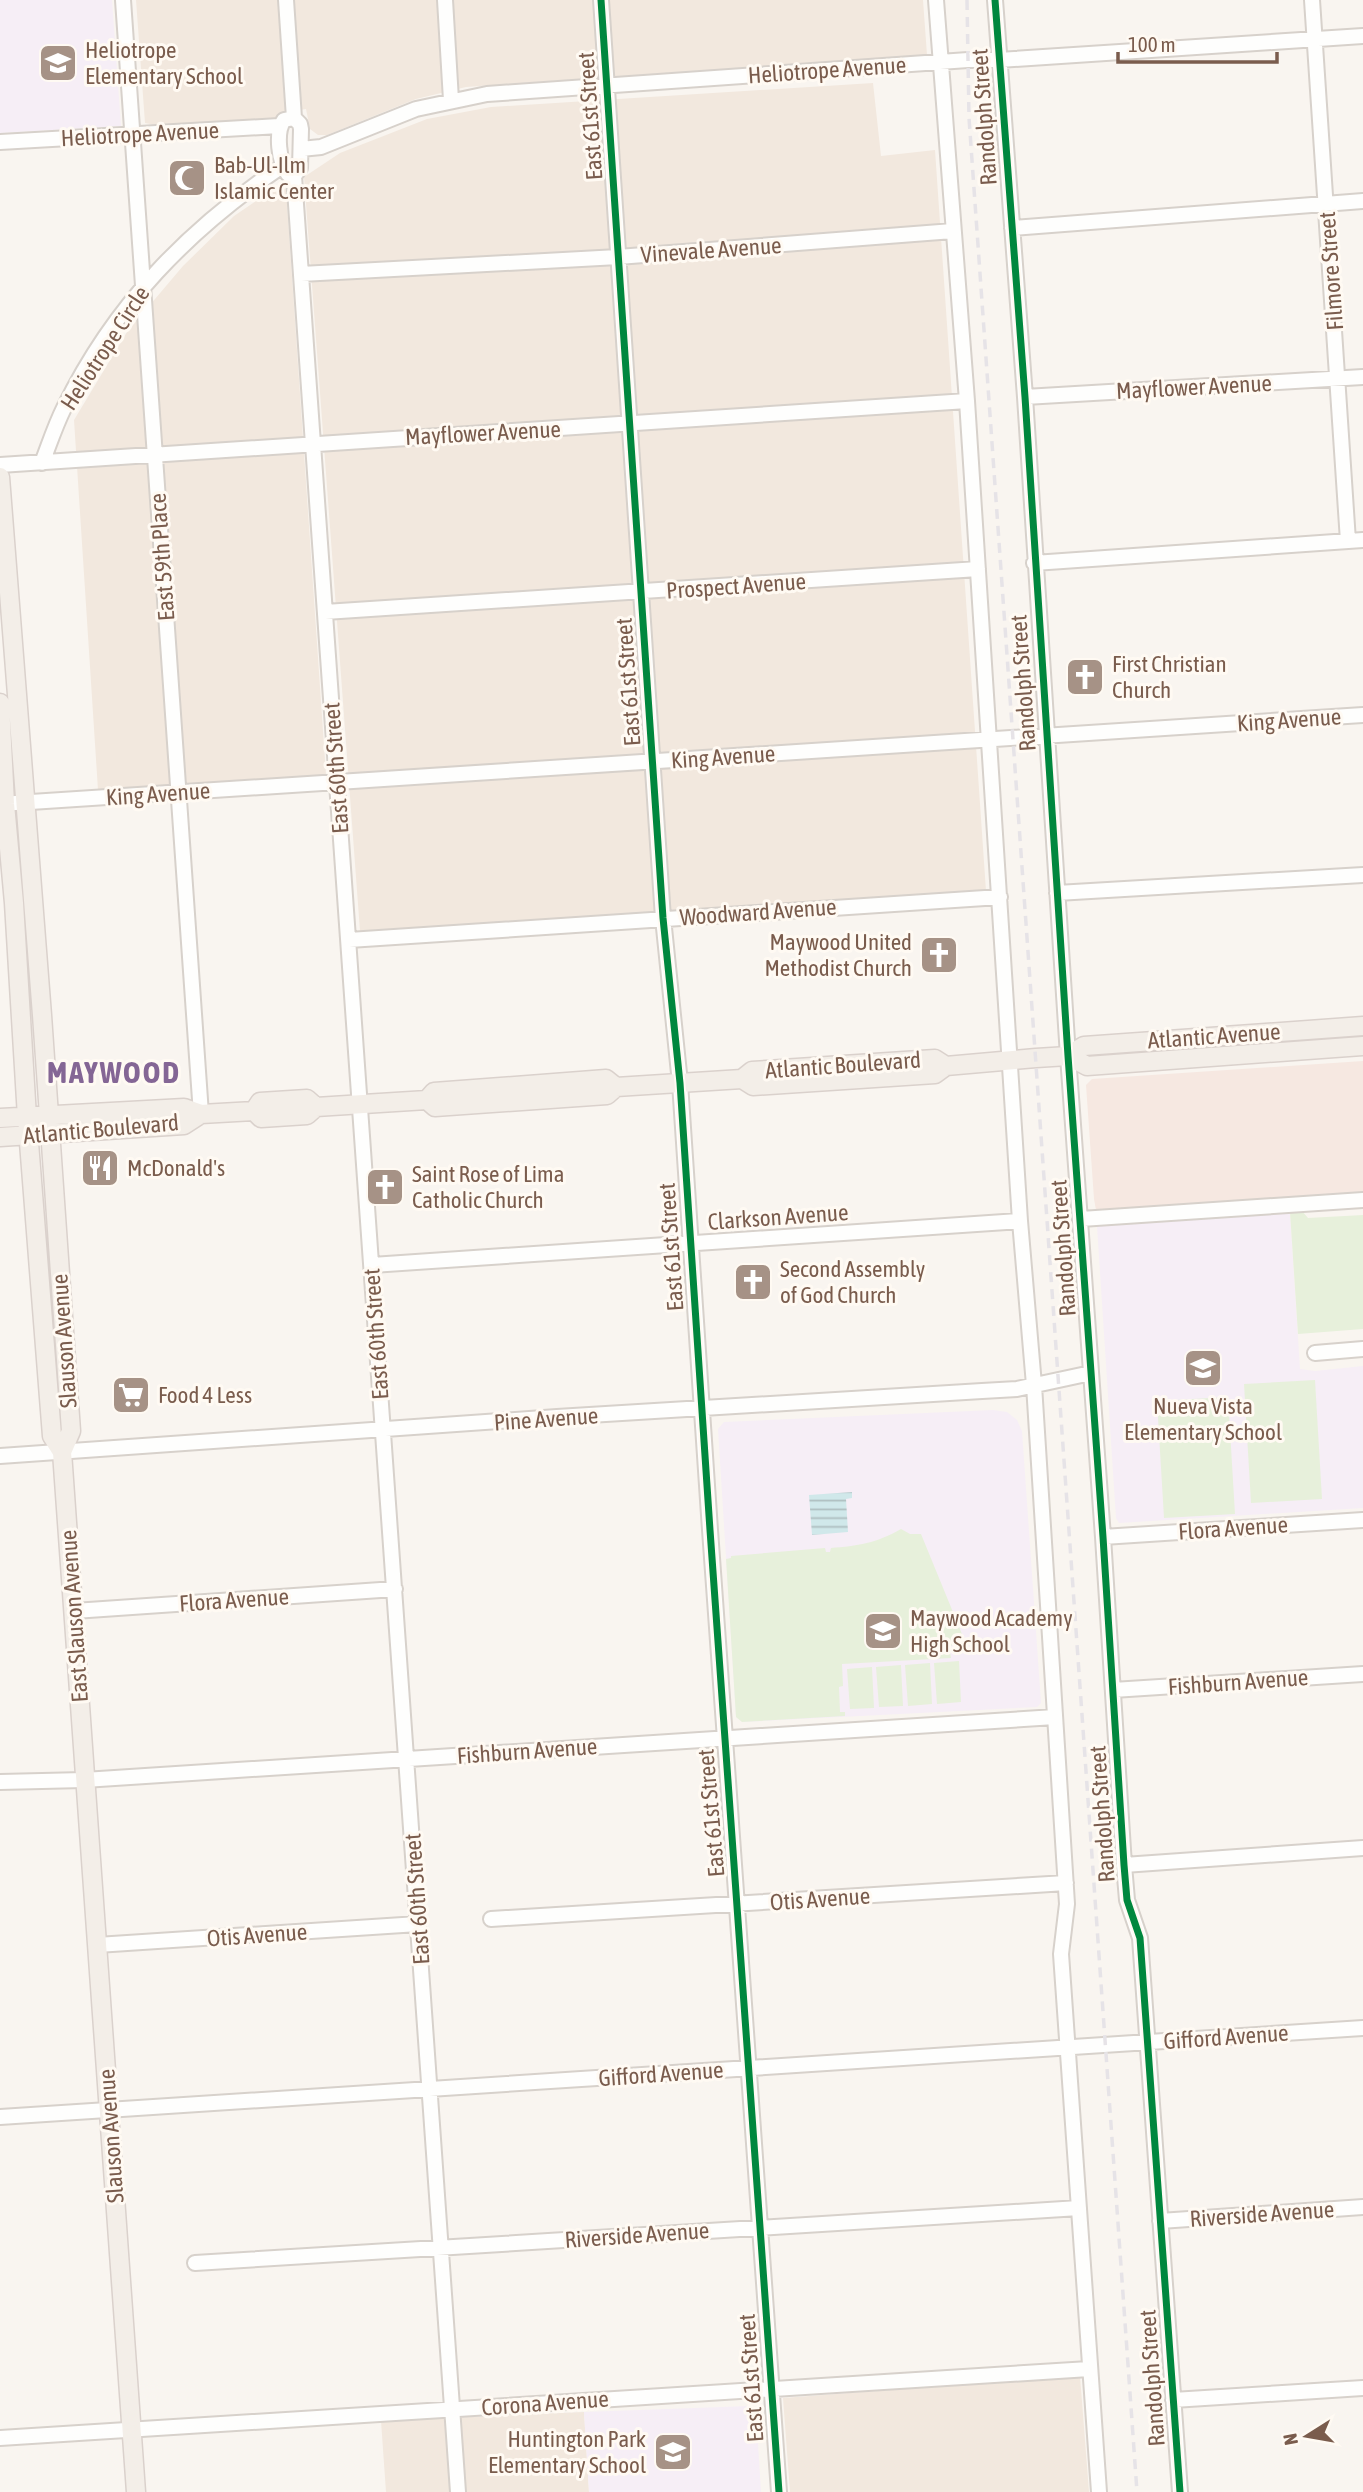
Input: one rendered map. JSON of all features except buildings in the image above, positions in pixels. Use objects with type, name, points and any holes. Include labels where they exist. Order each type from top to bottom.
[{"type":"main road","name":"Slauson Avenue","points":[[0,477],[71,1431],[62,1452]]},
{"type":"main road","name":"Slauson Avenue","points":[[0,703],[2,804],[15,915],[28,1136],[52,1436],[62,1452]]},
{"type":"main road","name":"Atlantic Avenue","points":[[1013,1060],[1068,1056],[1084,1046],[1363,1026]]},
{"type":"main road","name":"Atlantic Avenue","points":[[1068,1056],[1087,1066],[1363,1045]]},
{"type":"main road","name":"Atlantic Boulevard","points":[[0,1118],[184,1108],[201,1114],[254,1111],[261,1118],[271,1118],[307,1115],[316,1107],[427,1100],[434,1092],[603,1080],[616,1087],[742,1080],[752,1071],[860,1063],[935,1059],[946,1066],[1013,1060]]},
{"type":"main road","name":"Atlantic Boulevard","points":[[0,1138],[184,1125],[201,1114]]},
{"type":"main road","name":"East Slauson Avenue","points":[[62,1452],[84,1780]]},
{"type":"main road","name":"Slauson Avenue","points":[[84,1780],[135,2492]]},
{"type":"street","name":"East 59th Place","points":[[123,0],[201,1114]]},
{"type":"street","name":"East 60th Street","points":[[286,0],[294,118],[301,129],[300,171],[295,176],[301,274],[458,2492]]},
{"type":"street","points":[[445,0],[451,100]]},
{"type":"street","name":"East 61st Street","points":[[601,0],[663,918],[680,1083],[779,2492]]},
{"type":"street","name":"Randolph Street","points":[[936,0],[1013,1060],[1020,1221],[1034,1385],[1066,1883],[1067,1904],[1061,1954],[1099,2492]]},
{"type":"street","name":"Randolph Street","points":[[995,0],[1025,397],[1034,563],[1124,1865],[1127,1900],[1140,1938],[1180,2492]]},
{"type":"street","name":"Filmore Street","points":[[1312,0],[1338,378],[1356,541]]},
{"type":"street","name":"Heliotrope Avenue","points":[[301,149],[321,147],[393,117],[451,100],[487,94],[1363,36]]},
{"type":"street","points":[[294,118],[284,120],[279,126],[282,166],[288,174],[295,176]]},
{"type":"street","name":"Heliotrope Avenue","points":[[0,142],[279,126]]},
{"type":"street","name":"Heliotrope Circle","points":[[43,463],[63,410],[86,368],[143,285],[216,215],[243,192],[282,166]]},
{"type":"street","points":[[1012,228],[1363,201]]},
{"type":"street","name":"Vinevale Avenue","points":[[301,274],[618,257],[953,231]]},
{"type":"street","name":"Mayflower Avenue","points":[[1025,397],[1363,377]]},
{"type":"street","name":"Mayflower Avenue","points":[[0,465],[967,401]]},
{"type":"street","points":[[1034,563],[1356,541]]},
{"type":"street","name":"Prospect Avenue","points":[[325,612],[978,569]]},
{"type":"street","name":"King Avenue","points":[[2,804],[1363,715]]},
{"type":"street","points":[[1057,893],[1363,874]]},
{"type":"street","name":"Woodward Avenue","points":[[348,940],[1000,897]]},
{"type":"street","points":[[1081,1219],[1363,1200]]},
{"type":"street","name":"Clarkson Avenue","points":[[372,1265],[1020,1221]]},
{"type":"street","points":[[1315,1353],[1363,1349]]},
{"type":"street","name":"Pine Avenue","points":[[0,1456],[556,1417],[982,1391],[1034,1385],[1091,1373]]},
{"type":"street","name":"Flora Avenue","points":[[1103,1537],[1363,1520]]},
{"type":"street","name":"Flora Avenue","points":[[74,1611],[395,1589]]},
{"type":"street","name":"Fishburn Avenue","points":[[1113,1690],[1363,1674]]},
{"type":"street","name":"Fishburn Avenue","points":[[0,1782],[84,1780],[1055,1717]]},
{"type":"street","points":[[1124,1865],[1363,1848]]},
{"type":"street","name":"Otis Avenue","points":[[491,1919],[1066,1883]]},
{"type":"street","name":"Otis Avenue","points":[[97,1945],[418,1924]]},
{"type":"street","name":"Gifford Avenue","points":[[0,2117],[1363,2028]]},
{"type":"street","name":"Riverside Avenue","points":[[1160,2221],[1363,2207]]},
{"type":"street","name":"Riverside Avenue","points":[[195,2263],[1079,2208]]},
{"type":"street","name":"Corona Avenue","points":[[0,2438],[1089,2369]]},
{"type":"street","points":[[1173,2400],[1363,2388]]},
{"type":"shaded area","name":"Heliotrope Elementary School","points":[[0,0],[112,0],[121,126],[0,133]]},
{"type":"shaded area","points":[[136,0],[923,0],[927,55],[466,87],[416,99],[327,135],[318,135],[310,129],[306,109],[285,112],[275,119],[155,125],[145,123]]},
{"type":"shaded area","points":[[873,83],[881,156],[935,150],[986,891],[360,931],[304,177],[340,153],[427,119],[491,107]]},
{"type":"shaded area","points":[[278,186],[286,189],[326,775],[98,790],[74,420],[127,332],[183,266],[234,216]]},
{"type":"shaded area","points":[[1363,1061],[1363,1194],[1096,1210],[1086,1085],[1092,1079]]},
{"type":"shaded area","name":"Nueva Vista Elementary School","points":[[1290,1212],[1300,1369],[1315,1371],[1363,1366],[1363,1508],[1119,1523],[1116,1518],[1097,1226]]},
{"type":"shaded area","name":"Maywood Academy High School","points":[[993,1410],[1007,1412],[1017,1420],[1022,1431],[1041,1703],[1037,1707],[743,1722],[736,1717],[718,1429],[724,1422]]},
{"type":"shaded area","points":[[1080,2376],[1089,2492],[790,2492],[783,2398]]},
{"type":"shaded area","name":"Huntington Park Elementary School","points":[[750,2406],[756,2411],[761,2492],[589,2492],[584,2412]]},
{"type":"shaded area","points":[[584,2412],[589,2492],[386,2492],[381,2421]]},
{"type":"green space","points":[[1302,1211],[1308,1218],[1363,1215],[1363,1329],[1298,1334],[1290,1212]]},
{"type":"green space","points":[[1315,1380],[1322,1499],[1251,1503],[1244,1384]]},
{"type":"green space","points":[[1228,1397],[1235,1514],[1164,1518],[1157,1401]]},
{"type":"green space","points":[[901,1529],[910,1534],[921,1534],[964,1639],[949,1647],[951,1658],[842,1664],[840,1712],[845,1712],[845,1716],[742,1722],[736,1717],[726,1559],[731,1556],[825,1548],[826,1552],[830,1552],[831,1548],[867,1543]]},
{"type":"green space","points":[[959,1661],[961,1702],[937,1704],[934,1663]]},
{"type":"green space","points":[[930,1663],[932,1704],[908,1706],[905,1665]]},
{"type":"green space","points":[[901,1665],[903,1706],[879,1707],[876,1667]]},
{"type":"green space","points":[[872,1667],[874,1708],[850,1709],[847,1669]]},
{"type":"water","points":[[852,1492],[852,1498],[846,1499],[848,1532],[812,1535],[809,1495]]},
{"type":"railway","points":[[967,0],[969,118],[1137,2492]]},
{"type":"cycle path","points":[[601,0],[663,918],[680,1083],[779,2492]]},
{"type":"cycle path","points":[[995,0],[1025,397],[1124,1865],[1127,1900],[1140,1938],[1180,2492]]},
{"type":"place","name":"Heliotrope Elementary School","points":[[58,63]]},
{"type":"place","name":"Bab-Ul-Ilm Islamic Center","points":[[187,178]]},
{"type":"place","name":"First Christian Church","points":[[1085,677]]},
{"type":"place","name":"Maywood United Methodist Church","points":[[939,955]]},
{"type":"place","name":"McDonald's","points":[[100,1168]]},
{"type":"place","name":"Saint Rose of Lima Catholic Church","points":[[385,1187]]},
{"type":"place","name":"Second Assembly of God Church","points":[[753,1282]]},
{"type":"place","name":"Nueva Vista Elementary School","points":[[1203,1368]]},
{"type":"place","name":"Food 4 Less","points":[[131,1395]]},
{"type":"place","name":"Maywood Academy High School","points":[[883,1631]]},
{"type":"place","name":"Huntington Park Elementary School","points":[[673,2452]]},
{"type":"district","name":"MAYWOOD","points":[[114,1073]]}]
